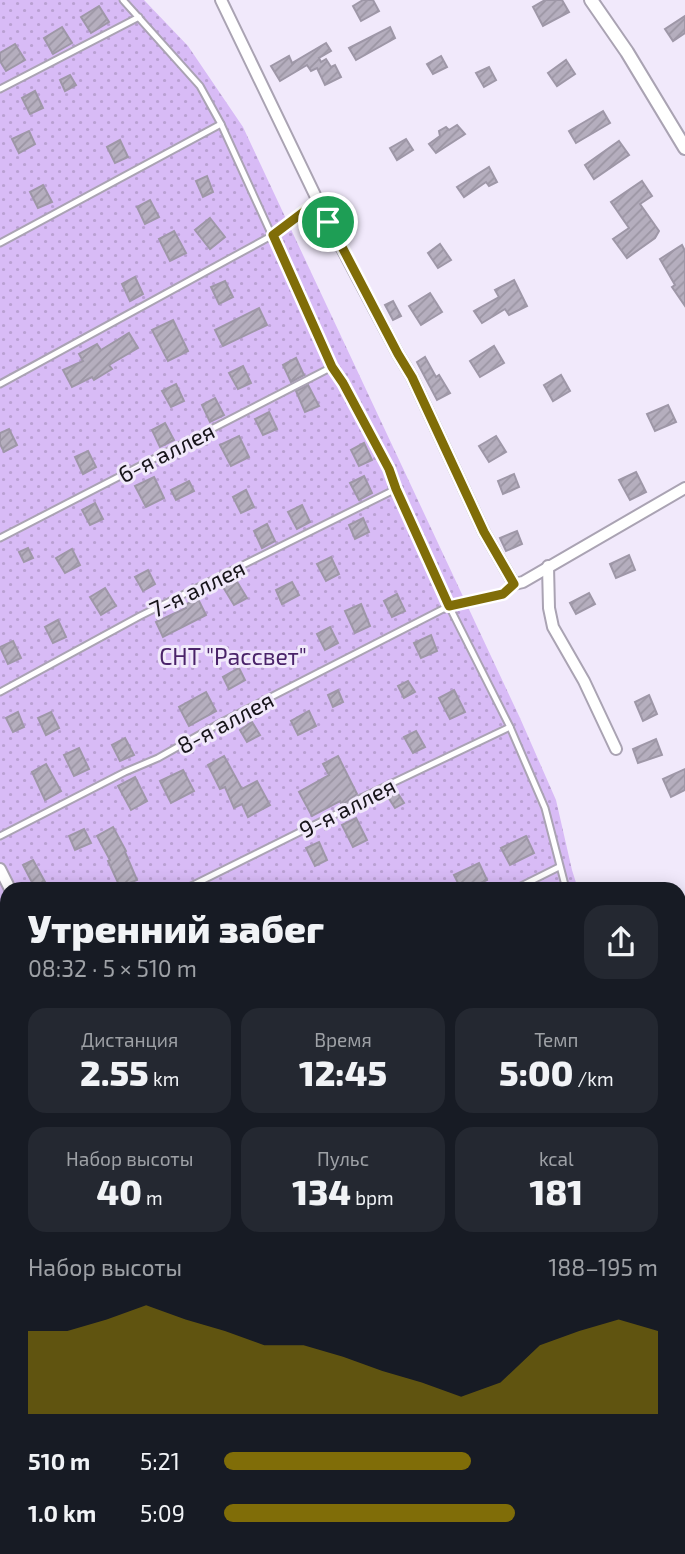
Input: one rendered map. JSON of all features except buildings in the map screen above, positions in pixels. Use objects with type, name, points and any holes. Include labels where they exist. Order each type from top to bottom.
[{"type":"street","points":[[221,0],[318,201],[412,377],[484,532],[514,584],[523,582],[685,488]]},
{"type":"street","points":[[591,0],[627,52],[685,148]]},
{"type":"street","points":[[548,566],[549,608],[553,627],[584,681],[616,749]]},
{"type":"lane","points":[[123,0],[200,86],[221,124],[332,367],[389,469],[449,606],[510,727],[545,808],[564,882]]},
{"type":"lane","points":[[0,89],[139,17]]},
{"type":"lane","points":[[0,243],[221,124]]},
{"type":"lane","points":[[0,384],[273,235]]},
{"type":"lane","name":"6-я аллея","points":[[0,538],[332,367]]},
{"type":"lane","name":"7-я аллея","points":[[0,692],[140,616],[396,489]]},
{"type":"lane","name":"8-я аллея","points":[[0,836],[158,758],[222,722],[449,606]]},
{"type":"lane","name":"9-я аллея","points":[[199,882],[342,811],[361,798],[510,727]]},
{"type":"lane","points":[[529,882],[559,867]]},
{"type":"path","points":[[273,235],[318,201]]},
{"type":"path","points":[[449,606],[503,594],[514,584]]},
{"type":"green space","name":"СНТ \"Рассвет\"","points":[[0,0],[144,0],[188,46],[243,127],[520,718],[556,800],[576,882],[0,882]]},
{"type":"route","points":[[318,201],[328,222],[412,377],[484,532],[514,584],[503,594],[449,606],[389,469],[332,367],[273,235],[318,201]]}]
